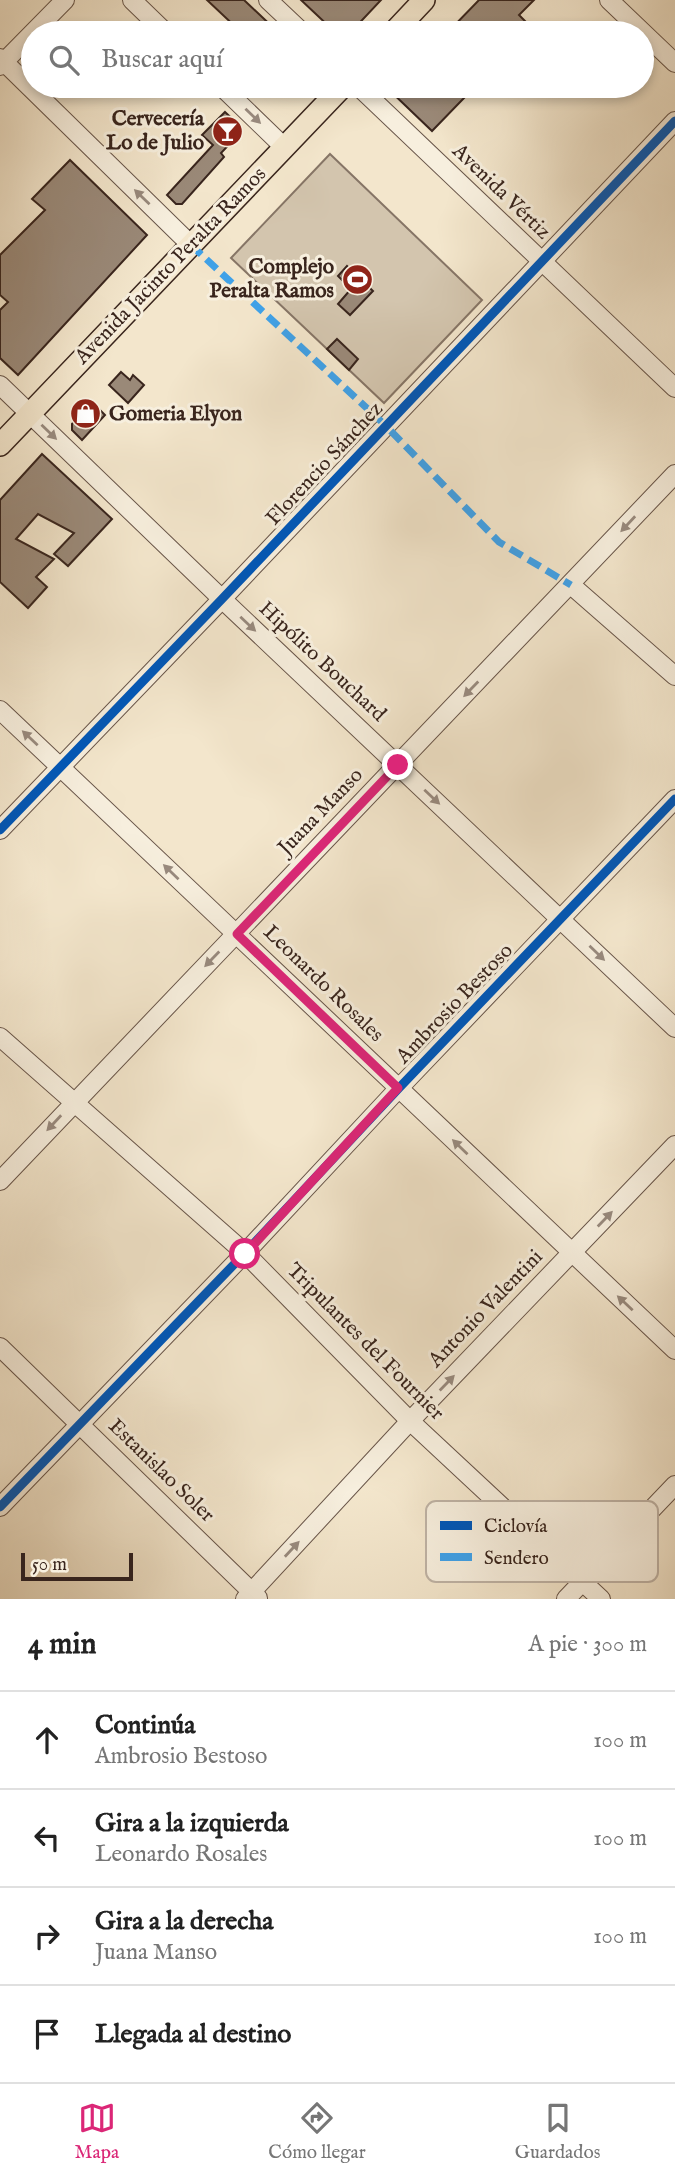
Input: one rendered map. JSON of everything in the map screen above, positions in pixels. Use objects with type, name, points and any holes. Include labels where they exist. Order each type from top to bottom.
[{"type":"main road","points":[[405,21],[425,0]]},
{"type":"main road","name":"Avenida Jacinto Peralta Ramos","points":[[0,445],[331,98]]},
{"type":"street","points":[[43,21],[65,0]]},
{"type":"street","points":[[132,0],[154,21]]},
{"type":"street","points":[[268,0],[290,21]]},
{"type":"street","points":[[609,0],[631,21]]},
{"type":"street","points":[[21,43],[1,62],[21,81]]},
{"type":"street","points":[[654,43],[675,63]]},
{"type":"street","points":[[38,98],[191,245]]},
{"type":"street","points":[[233,98],[284,147]]},
{"type":"street","name":"Avenida Vértiz","points":[[370,98],[675,388]]},
{"type":"street","name":"Florencio Sánchez","points":[[0,830],[675,121]]},
{"type":"street","name":"Hipólito Bouchard","points":[[0,385],[675,1028]]},
{"type":"street","name":"Juana Manso","points":[[0,1181],[675,474]]},
{"type":"street","points":[[571,585],[675,676]]},
{"type":"street","name":"Leonardo Rosales","points":[[0,710],[675,1350]]},
{"type":"street","name":"Ambrosio Bestoso","points":[[0,1507],[245,1254],[398,1088],[675,799]]},
{"type":"street","name":"Tripulantes del Fournier","points":[[0,1037],[245,1254],[411,1421],[497,1501]]},
{"type":"street","name":"Antonio Valentini","points":[[252,1597],[411,1421],[675,1145]]},
{"type":"street","name":"Estanislao Soler","points":[[0,1347],[252,1597]]},
{"type":"street","points":[[658,1503],[675,1485]]},
{"type":"street","points":[[566,1599],[582,1582]]},
{"type":"street","name":"Tripulantes del Fournier","points":[[584,1582],[601,1599]]},
{"type":"shaded area","name":"Complejo Peralta Ramos","points":[[330,154],[482,300],[384,403],[231,258]]},
{"type":"building","points":[[207,0],[244,0],[266,21],[229,21]]},
{"type":"building","points":[[301,0],[381,0],[361,21],[323,21]]},
{"type":"building","points":[[479,0],[534,0],[519,15],[525,21],[459,21]]},
{"type":"building","points":[[398,98],[464,98],[432,131]]},
{"type":"building","points":[[225,112],[241,127],[239,134],[221,153],[224,157],[182,204],[176,204],[167,195],[213,145],[202,135]]},
{"type":"building","points":[[70,160],[147,235],[18,375],[0,358],[0,310],[8,302],[0,295],[0,255],[45,210],[32,199]]},
{"type":"building","points":[[347,266],[373,291],[350,315],[338,304],[351,289],[338,276]]},
{"type":"building","points":[[337,339],[358,359],[349,370],[327,349]]},
{"type":"building","points":[[121,372],[130,380],[133,375],[144,385],[128,403],[109,385]]},
{"type":"building","points":[[92,402],[105,415],[82,440],[72,430],[72,424]]},
{"type":"building","points":[[42,454],[112,519],[68,566],[54,554],[74,533],[38,514],[16,539],[54,559],[36,577],[47,587],[28,608],[0,582],[0,500]]},
{"type":"marked path","points":[[191,245],[385,425],[499,542],[571,585]]},
{"type":"cycle path","points":[[0,830],[675,121]]},
{"type":"cycle path","points":[[0,1507],[675,799]]},
{"type":"place","name":"Cervecería Lo de Julio","points":[[227,131]]},
{"type":"place","name":"Complejo Peralta Ramos","points":[[357,279]]},
{"type":"place","name":"Gomeria Elyon","points":[[86,414]]},
{"type":"route","points":[[245,1254],[398,1088],[237,934],[398,765]]}]
